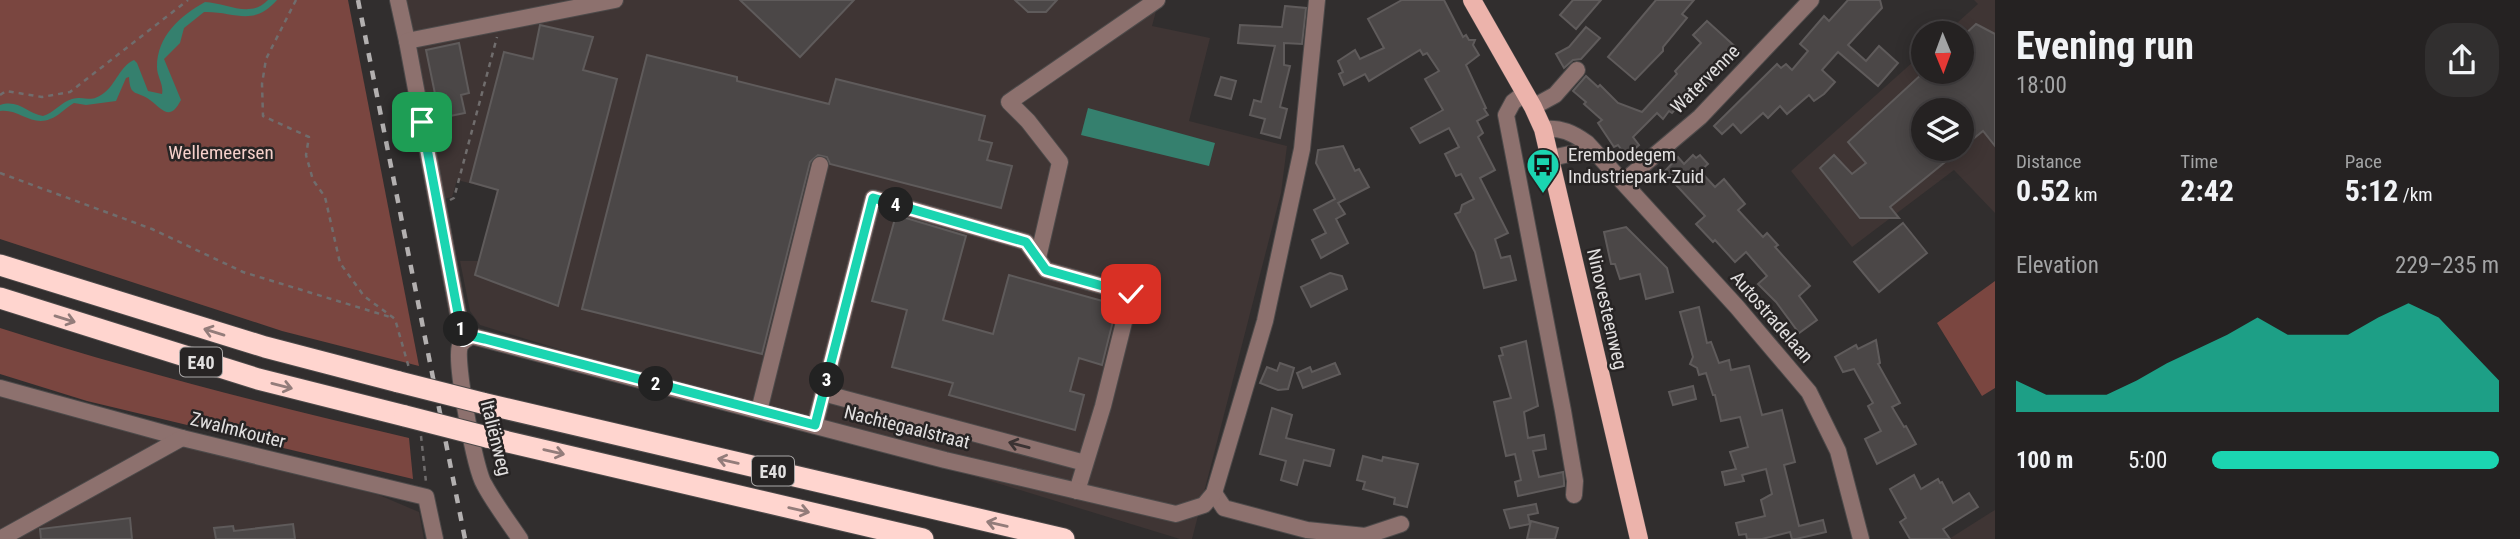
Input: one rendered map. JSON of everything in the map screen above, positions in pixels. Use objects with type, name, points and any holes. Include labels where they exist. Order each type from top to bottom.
[{"type":"highway","name":"E40","points":[[0,265],[265,347],[398,382],[1064,539]]},
{"type":"highway","name":"E40","points":[[0,298],[258,379],[487,437],[923,539]]},
{"type":"main road","name":"Ninovesteenweg","points":[[1472,0],[1543,129],[1639,539]]},
{"type":"street","points":[[398,0],[463,340]]},
{"type":"street","points":[[407,41],[615,0]]},
{"type":"street","points":[[1038,258],[1060,162],[1028,121],[1009,102],[1157,0]]},
{"type":"street","points":[[1317,0],[1302,149],[1265,321],[1214,493],[1224,508],[1307,530],[1365,536],[1401,524]]},
{"type":"street","name":"Watervenne","points":[[1623,182],[1700,117],[1811,0]]},
{"type":"street","points":[[1574,495],[1575,481],[1563,411],[1506,116],[1513,102],[1555,95],[1577,70]]},
{"type":"street","name":"Autostradelaan","points":[[1543,129],[1556,127],[1573,133],[1587,143],[1737,307],[1809,392],[1838,451],[1861,539]]},
{"type":"street","points":[[1551,158],[1579,152],[1597,155]]},
{"type":"street","points":[[759,411],[820,165]]},
{"type":"street","points":[[815,425],[873,198],[1026,242],[1046,270],[1131,294],[1103,406],[1077,491]]},
{"type":"street","name":"Nachtegaalstraat","points":[[463,340],[472,336],[485,339],[759,411],[1176,514],[1204,505],[1214,493]]},
{"type":"street","name":"Italiënweg","points":[[463,340],[458,348],[461,380],[483,482],[520,539]]},
{"type":"street","name":"Zwalmkouter","points":[[0,388],[182,438],[426,497],[435,539]]},
{"type":"street","points":[[823,393],[1085,463]]},
{"type":"street","points":[[0,539],[182,438]]},
{"type":"path","points":[[0,95],[6,91],[42,97],[70,92],[188,0]]},
{"type":"path","points":[[0,173],[152,229],[243,272],[395,318],[364,296],[340,263],[325,197],[313,180],[306,155],[309,138],[263,116],[262,84],[266,59],[296,0]]},
{"type":"path","points":[[437,204],[454,198],[498,35],[495,23]]},
{"type":"shaded area","points":[[268,0],[277,0],[259,14],[243,16],[204,12],[184,28],[180,43],[164,59],[181,100],[170,112],[135,93],[129,77],[126,78],[116,101],[86,105],[74,103],[56,116],[43,121],[0,111],[0,105],[12,104],[43,116],[72,99],[95,98],[108,89],[125,66],[134,60],[148,91],[162,94],[157,71],[158,56],[166,37],[179,21],[205,2],[246,9],[261,6]]},
{"type":"shaded area","points":[[406,0],[1159,0],[1152,26],[1210,38],[1189,121],[1287,146],[1281,193],[1192,539],[1180,539],[480,325],[470,311],[460,261],[479,261],[497,190],[457,180],[452,197],[444,199]]},
{"type":"shaded area","points":[[1974,0],[1995,0],[1995,213],[1954,170],[1852,247],[1791,171],[1911,64],[1911,84],[1974,84],[1974,21],[1959,21],[1978,4]]},
{"type":"shaded area","points":[[1088,108],[1215,143],[1209,166],[1081,135]]},
{"type":"shaded area","points":[[0,395],[379,495],[419,512],[424,539],[0,539]]},
{"type":"shaded area","points":[[1995,510],[1995,539],[1949,539],[1990,513]]},
{"type":"green space","name":"Wellemeersen","points":[[0,0],[348,0],[419,366],[282,331],[0,239]]},
{"type":"green space","points":[[1995,281],[1995,388],[1982,396],[1937,323]]},
{"type":"green space","points":[[0,328],[203,387],[409,438],[413,479],[87,401],[0,374]]},
{"type":"building","points":[[740,0],[854,0],[800,57]]},
{"type":"building","points":[[1015,0],[1057,0],[1046,12],[1028,12]]},
{"type":"building","points":[[1402,0],[1444,0],[1463,37],[1466,35],[1469,40],[1475,40],[1473,45],[1479,55],[1466,65],[1488,115],[1477,121],[1483,133],[1478,137],[1495,170],[1480,178],[1508,233],[1495,239],[1501,258],[1510,256],[1516,280],[1484,288],[1475,252],[1455,214],[1460,212],[1462,205],[1474,199],[1461,174],[1456,176],[1445,154],[1459,147],[1449,128],[1420,143],[1411,128],[1443,110],[1425,79],[1439,71],[1427,53],[1423,55],[1420,50],[1369,81],[1365,74],[1344,85],[1339,74],[1343,72],[1338,61],[1355,50],[1360,59],[1384,48],[1368,19]]},
{"type":"building","points":[[1573,0],[1601,0],[1576,29],[1560,15]]},
{"type":"building","points":[[1656,0],[1694,0],[1682,14],[1687,18],[1663,47],[1663,51],[1635,80],[1608,57]]},
{"type":"building","points":[[1848,0],[1880,0],[1882,8],[1848,45],[1866,61],[1879,46],[1898,63],[1878,86],[1838,52],[1822,70],[1835,82],[1814,101],[1809,95],[1787,114],[1780,106],[1768,118],[1763,113],[1741,133],[1733,124],[1722,134],[1714,126],[1777,64],[1781,68],[1786,64],[1792,70],[1808,51],[1800,44],[1824,16],[1829,21]]},
{"type":"building","points":[[1285,6],[1306,8],[1302,44],[1284,43],[1284,65],[1290,66],[1280,107],[1287,109],[1280,138],[1261,133],[1265,119],[1250,115],[1254,100],[1261,102],[1275,46],[1238,43],[1240,25],[1282,27]]},
{"type":"building","points":[[1707,21],[1739,50],[1703,89],[1697,84],[1672,113],[1669,111],[1663,119],[1657,113],[1633,137],[1639,145],[1626,156],[1618,145],[1614,147],[1598,123],[1602,120],[1573,91],[1586,76],[1598,87],[1600,85],[1618,103],[1642,112],[1701,43],[1693,35]]},
{"type":"building","points":[[1976,24],[1995,34],[1995,146],[1983,131],[1974,138],[1974,98],[1911,98],[1911,161],[1946,161],[1890,207],[1899,218],[1860,218],[1820,168],[1834,155],[1852,174],[1866,163],[1848,142],[1911,84],[1974,84]]},
{"type":"building","points":[[540,25],[593,37],[583,70],[617,79],[558,306],[475,275],[498,190],[470,182],[504,52],[533,59]]},
{"type":"building","points":[[1586,27],[1600,38],[1581,59],[1573,60],[1564,68],[1556,54],[1569,47]]},
{"type":"building","points":[[459,43],[469,93],[461,95],[465,113],[440,118],[426,50]]},
{"type":"building","points":[[647,55],[737,77],[737,81],[829,104],[836,79],[985,116],[979,140],[992,143],[987,160],[1012,166],[1001,208],[830,164],[827,157],[818,155],[810,162],[762,354],[582,309]]},
{"type":"building","points":[[1221,77],[1236,81],[1231,99],[1215,95]]},
{"type":"building","points":[[1343,146],[1355,171],[1359,169],[1369,187],[1338,203],[1345,214],[1336,219],[1348,243],[1321,258],[1312,240],[1326,233],[1314,210],[1335,199],[1316,163],[1318,150]]},
{"type":"building","points":[[1693,155],[1696,158],[1700,155],[1708,164],[1700,171],[1715,187],[1724,179],[1745,204],[1738,210],[1763,237],[1767,233],[1778,245],[1775,247],[1810,286],[1799,296],[1817,320],[1799,333],[1776,302],[1758,284],[1767,276],[1746,252],[1735,262],[1715,240],[1713,242],[1696,224],[1705,216],[1664,172],[1678,157],[1684,164]]},
{"type":"building","points":[[896,215],[966,236],[943,320],[993,334],[1009,275],[1117,305],[1102,365],[1079,358],[1070,391],[1084,395],[1075,430],[949,395],[953,383],[892,367],[907,310],[872,301]]},
{"type":"building","points":[[1903,223],[1927,253],[1879,292],[1854,262]]},
{"type":"building","points":[[1626,227],[1667,268],[1673,292],[1646,299],[1640,274],[1620,279],[1615,264],[1611,264],[1604,232]]},
{"type":"building","points":[[1330,273],[1342,276],[1347,289],[1311,307],[1301,287]]},
{"type":"building","points":[[1699,307],[1707,343],[1711,342],[1719,363],[1729,360],[1731,370],[1749,366],[1762,415],[1782,410],[1795,462],[1784,465],[1799,526],[1823,520],[1826,532],[1796,539],[1792,539],[1790,532],[1762,539],[1747,539],[1746,534],[1739,535],[1736,523],[1765,516],[1761,500],[1772,494],[1766,469],[1742,475],[1744,481],[1725,485],[1722,472],[1736,469],[1730,452],[1748,447],[1740,417],[1721,421],[1706,373],[1699,375],[1697,368],[1690,364],[1693,357],[1680,312]]},
{"type":"building","points":[[1876,340],[1878,364],[1900,403],[1892,407],[1916,444],[1877,464],[1865,439],[1881,431],[1868,406],[1873,403],[1854,369],[1843,372],[1835,357],[1856,345],[1858,349]]},
{"type":"building","points":[[1526,341],[1538,406],[1524,412],[1528,438],[1544,435],[1546,449],[1533,451],[1539,477],[1563,472],[1564,486],[1518,496],[1515,482],[1521,480],[1515,454],[1506,456],[1494,402],[1511,398],[1499,356],[1503,355],[1501,348]]},
{"type":"building","points":[[1280,363],[1294,368],[1288,389],[1278,390],[1260,383],[1267,367],[1277,371]]},
{"type":"building","points":[[1335,363],[1340,374],[1303,388],[1297,373],[1310,367],[1312,372]]},
{"type":"building","points":[[1693,386],[1696,399],[1673,405],[1669,392]]},
{"type":"building","points":[[1272,408],[1292,415],[1286,438],[1334,450],[1330,466],[1304,460],[1297,485],[1281,480],[1286,461],[1260,454]]},
{"type":"building","points":[[1363,456],[1382,461],[1383,457],[1418,464],[1407,507],[1394,504],[1395,498],[1363,489],[1365,482],[1357,480]]},
{"type":"building","points":[[1914,475],[1921,489],[1938,479],[1953,503],[1969,493],[1978,507],[1943,529],[1950,539],[1910,539],[1900,522],[1906,518],[1890,489]]},
{"type":"building","points":[[1536,504],[1538,513],[1528,515],[1530,524],[1510,528],[1504,510]]},
{"type":"building","points":[[130,518],[132,539],[41,539],[40,529]]},
{"type":"building","points":[[1531,521],[1558,528],[1555,539],[1527,539]]},
{"type":"building","points":[[293,524],[295,539],[216,539],[214,528],[233,526],[234,531]]},
{"type":"railway","points":[[358,0],[465,539]]},
{"type":"place","name":"Erembodegem Industriepark-Zuid","points":[[1543,195]]},
{"type":"route","points":[[422,122],[463,340],[472,336],[485,339],[815,425],[873,198],[1026,242],[1046,270],[1131,294]]}]
